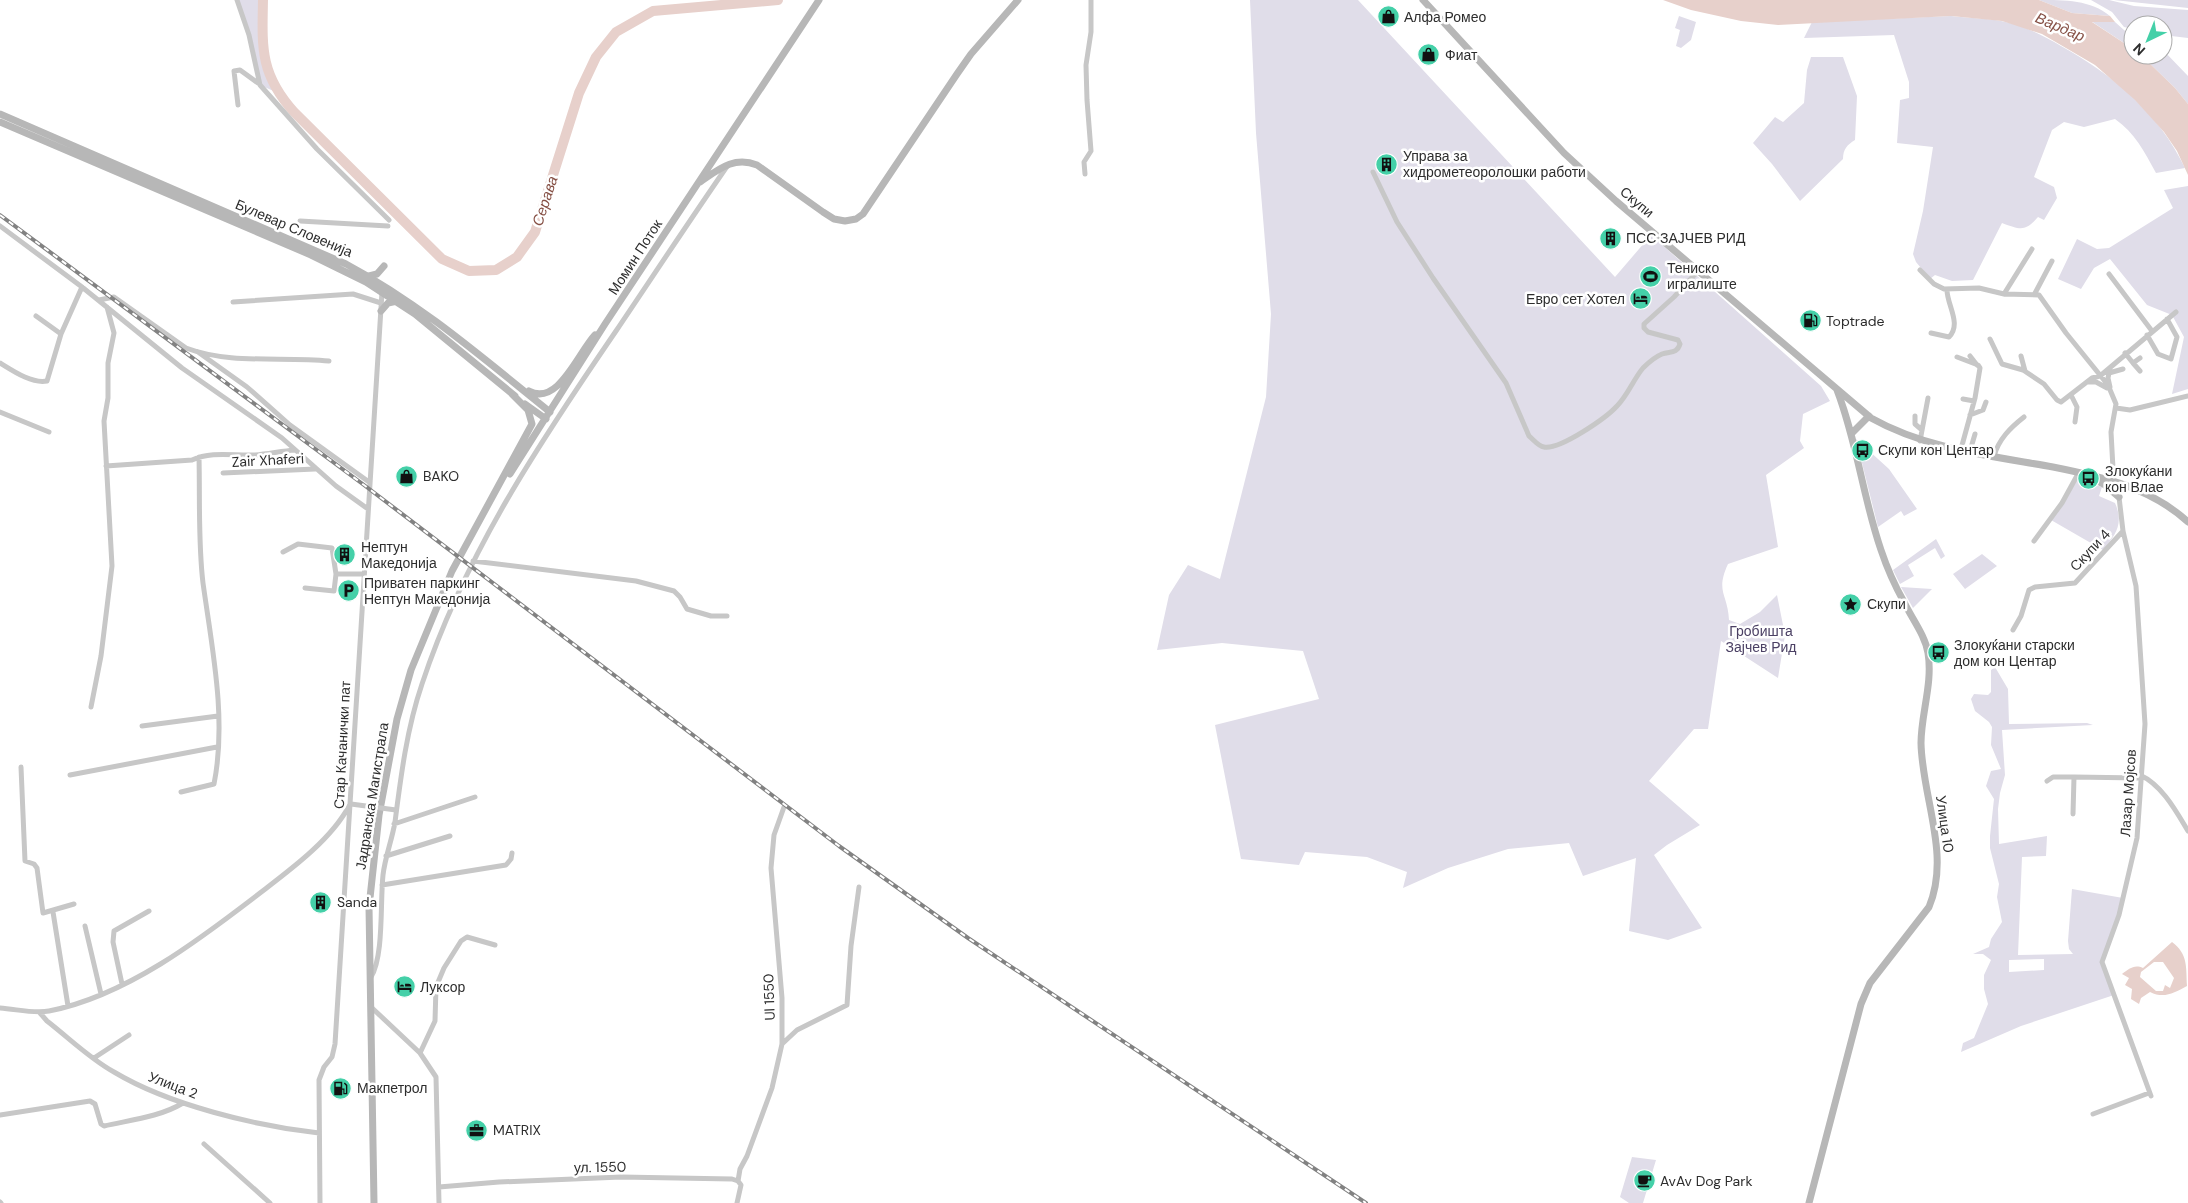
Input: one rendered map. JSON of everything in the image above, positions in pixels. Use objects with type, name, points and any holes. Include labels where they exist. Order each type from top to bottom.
[{"type":"street","points":[[237,0],[249,35],[260,85]]},
{"type":"street","name":"Момин Поток","points":[[474,529],[605,324],[819,0]]},
{"type":"street","points":[[698,183],[730,163],[744,161],[757,164],[834,218],[845,221],[856,219],[863,214],[880,190],[971,54],[1018,0]]},
{"type":"street","points":[[1085,174],[1084,162],[1091,151],[1086,100],[1086,64],[1091,32],[1091,0]]},
{"type":"street","name":"Скупи","points":[[1424,0],[1564,153],[1836,390],[1869,416],[1892,430],[1920,440],[2114,480],[2158,498],[2188,522]]},
{"type":"street","points":[[238,105],[234,71],[240,70],[260,85],[388,223],[300,221]]},
{"type":"street","name":"Булевар Словенија","points":[[0,114],[317,250],[369,276],[512,394],[546,418]]},
{"type":"street","name":"Булевар Словенија","points":[[0,122],[311,255],[382,288],[438,322],[550,412]]},
{"type":"street","points":[[722,147],[723,156],[730,163]]},
{"type":"street","points":[[370,980],[378,960],[382,885],[386,856],[394,824],[408,733],[422,683],[445,621],[473,561],[522,473],[581,382],[730,163]]},
{"type":"street","points":[[1373,172],[1397,222],[1454,309],[1506,383],[1529,436],[1544,447],[1562,444],[1603,419],[1617,407],[1643,368],[1661,354],[1673,353],[1679,348],[1678,340],[1648,332],[1644,328],[1644,324],[1674,297],[1698,271]]},
{"type":"street","points":[[0,226],[107,306],[182,368],[282,438],[315,468],[368,509]]},
{"type":"street","points":[[2004,294],[2032,249]]},
{"type":"street","points":[[2034,295],[2052,261]]},
{"type":"street","points":[[369,276],[377,274],[384,266]]},
{"type":"street","points":[[1920,270],[1936,286],[1947,290],[1979,288],[2004,294],[2040,296],[2066,334],[2112,392],[2116,400],[2116,408],[2130,410],[2188,396]]},
{"type":"street","points":[[2109,274],[2152,331]]},
{"type":"street","points":[[0,363],[28,378],[43,382],[48,381],[61,334],[82,287]]},
{"type":"street","name":"Стар Качанички пат","points":[[320,1203],[319,1080],[324,1067],[332,1057],[334,1044],[351,804],[382,288]]},
{"type":"street","points":[[1931,333],[1949,337],[1954,330],[1955,325],[1947,290]]},
{"type":"street","points":[[233,302],[346,294],[363,296],[382,303]]},
{"type":"street","points":[[99,300],[114,297],[186,348],[198,352],[257,359],[330,360]]},
{"type":"street","points":[[381,312],[388,303],[397,301]]},
{"type":"street","points":[[90,707],[101,656],[112,566],[104,422],[108,398],[108,363],[114,333],[107,306]]},
{"type":"street","points":[[1990,338],[2002,364],[2025,371],[2047,386],[2059,401],[2071,395],[2092,378],[2100,376],[2176,312]]},
{"type":"street","points":[[36,316],[61,334]]},
{"type":"street","points":[[2147,335],[2158,354],[2171,359],[2177,337],[2167,319]]},
{"type":"street","points":[[438,322],[528,391],[535,395],[543,396],[557,388],[586,345],[605,324]]},
{"type":"street","points":[[198,352],[246,388],[290,425],[369,482]]},
{"type":"street","points":[[2125,354],[2140,371]]},
{"type":"street","points":[[1961,449],[1974,402],[1980,370],[1970,356]]},
{"type":"street","points":[[2021,356],[2025,371]]},
{"type":"street","points":[[1957,357],[1967,365],[1978,365]]},
{"type":"street","points":[[2134,363],[2140,358]]},
{"type":"street","points":[[2110,367],[2108,373],[2112,392]]},
{"type":"street","points":[[2108,373],[2122,368]]},
{"type":"street","points":[[2086,383],[2098,382],[2112,392]]},
{"type":"street","name":"Улица 10","points":[[1809,1203],[1861,1004],[1870,983],[1929,907],[1934,895],[1938,874],[1921,744],[1929,674],[1928,654],[1921,633],[1894,582],[1880,549],[1851,434],[1836,390]]},
{"type":"street","points":[[474,529],[532,424],[528,410],[512,394]]},
{"type":"street","points":[[2071,395],[2076,402],[2075,422]]},
{"type":"street","points":[[1920,440],[1928,398]]},
{"type":"street","points":[[1963,400],[1974,402]]},
{"type":"street","points":[[1970,415],[1983,410],[1986,402]]},
{"type":"street","name":"Лазар Мојсов","points":[[2094,1114],[2150,1095],[2102,962],[2119,915],[2134,855],[2137,838],[2145,724],[2139,613],[2135,579],[2123,531],[2119,497],[2114,487],[2111,432],[2116,408]]},
{"type":"street","points":[[0,412],[49,432]]},
{"type":"street","points":[[1851,434],[1869,416]]},
{"type":"street","points":[[1915,416],[1915,424],[1922,430]]},
{"type":"street","points":[[1994,456],[2009,429],[2024,417]]},
{"type":"street","points":[[1970,451],[1975,434]]},
{"type":"street","points":[[106,466],[192,460],[211,454],[256,454],[295,450]]},
{"type":"street","points":[[181,792],[214,784],[217,771],[218,716],[212,637],[203,581],[199,457]]},
{"type":"street","name":"Zair Xhaferi","points":[[223,473],[315,468]]},
{"type":"street","points":[[2034,541],[2081,473],[2106,485],[2119,497],[2123,483]]},
{"type":"street","name":"Јадранска Магистрала","points":[[374,1203],[369,907],[378,815],[397,719],[411,670],[452,571],[474,529]]},
{"type":"street","name":"Cкупи 4","points":[[2014,630],[2021,616],[2029,590],[2040,586],[2074,584],[2123,531]]},
{"type":"street","points":[[282,552],[298,544],[328,546],[332,548],[336,574],[334,591],[305,588]]},
{"type":"street","points":[[473,561],[636,581],[674,591],[687,609],[711,616],[727,616]]},
{"type":"street","points":[[336,574],[364,574]]},
{"type":"street","points":[[142,726],[218,716]]},
{"type":"street","points":[[70,775],[217,747]]},
{"type":"street","points":[[21,767],[25,861],[34,864],[38,868],[43,913],[53,912],[74,904]]},
{"type":"street","points":[[2047,780],[2053,777],[2140,777],[2148,779],[2161,790],[2188,831]]},
{"type":"street","points":[[2072,814],[2074,777]]},
{"type":"street","points":[[394,824],[475,797]]},
{"type":"street","points":[[0,1008],[40,1013],[68,1006],[140,976],[194,942],[287,872],[343,818],[351,804],[396,810]]},
{"type":"street","name":"Ul 1550","points":[[738,1181],[740,1169],[772,1088],[782,1044],[782,998],[772,899],[771,868],[774,835],[784,807]]},
{"type":"street","points":[[386,856],[450,836]]},
{"type":"street","points":[[382,885],[506,865],[511,859],[512,853]]},
{"type":"street","points":[[782,1044],[797,1030],[847,1005],[851,946],[859,887]]},
{"type":"street","points":[[122,984],[112,935],[114,931],[149,911]]},
{"type":"street","points":[[53,912],[68,1006]]},
{"type":"street","points":[[85,926],[100,994]]},
{"type":"street","points":[[420,1054],[435,1021],[436,987],[444,968],[461,941],[467,937],[495,945]]},
{"type":"street","points":[[370,1007],[420,1054],[436,1077],[439,1203]]},
{"type":"street","name":"Улица 2","points":[[40,1013],[47,1022],[123,1078],[183,1103],[267,1124],[319,1133]]},
{"type":"street","points":[[94,1058],[129,1035]]},
{"type":"street","points":[[0,1115],[90,1101],[95,1104],[101,1124],[104,1126],[156,1114],[175,1108],[183,1103]]},
{"type":"street","points":[[204,1144],[270,1203]]},
{"type":"street","name":"ул. 1550","points":[[439,1187],[499,1182],[621,1177],[732,1179],[738,1181]]},
{"type":"street","points":[[737,1203],[741,1185],[738,1181]]},
{"type":"green space","points":[[237,0],[263,0],[263,48],[268,71],[278,93],[260,85],[249,35]]},
{"type":"green space","name":"Гробишта Зајчев Рид","points":[[1250,0],[1358,0],[1615,277],[1651,235],[1821,386],[1830,401],[1803,414],[1800,441],[1804,448],[1766,475],[1778,547],[1728,564],[1724,573],[1722,587],[1729,620],[1740,624],[1760,612],[1777,595],[1785,635],[1778,678],[1721,641],[1708,729],[1694,729],[1649,781],[1700,825],[1654,855],[1702,928],[1668,940],[1629,931],[1636,858],[1583,876],[1569,843],[1508,849],[1448,868],[1403,888],[1407,872],[1367,857],[1305,852],[1299,865],[1241,859],[1215,725],[1319,699],[1303,651],[1222,643],[1157,650],[1169,595],[1188,565],[1220,579],[1266,397],[1271,314],[1256,133]]},
{"type":"green space","points":[[2039,0],[2086,4],[2110,16],[2072,13]]},
{"type":"green space","points":[[2091,0],[2109,0],[2134,6],[2188,10],[2188,38],[2173,36],[2173,15],[2123,15],[2123,26],[2112,12]]},
{"type":"green space","points":[[2114,0],[2188,0],[2188,8]]},
{"type":"green space","points":[[1679,16],[1696,22],[1691,40],[1681,48],[1676,46],[1680,30],[1675,28]]},
{"type":"green space","points":[[1951,16],[1995,20],[2017,25],[2039,34],[2080,57],[2133,97],[2162,130],[2185,168],[2156,173],[2134,136],[2115,119],[2084,127],[2064,122],[2052,130],[2034,177],[2054,187],[2057,198],[2044,220],[2038,217],[2030,225],[2022,228],[2002,223],[1973,280],[1952,281],[1935,275],[1930,279],[1916,262],[1913,254],[1923,211],[1933,147],[1897,143],[1900,100],[1909,98],[1909,82],[1894,35],[1804,38],[1812,22]]},
{"type":"green space","points":[[2091,21],[2115,22],[2123,29],[2123,42]]},
{"type":"green space","points":[[1811,57],[1843,57],[1857,96],[1855,140],[1846,148],[1843,159],[1800,201],[1772,164],[1753,143],[1775,117],[1783,122],[1804,103],[1807,70]]},
{"type":"green space","points":[[2173,60],[2188,76],[2188,104],[2151,65],[2173,65]]},
{"type":"green space","points":[[2188,186],[2188,389],[2172,394],[2184,337],[2172,315],[2147,305],[2110,259],[2094,268],[2081,289],[2058,279],[2077,239],[2097,249],[2109,248],[2173,208],[2164,190]]},
{"type":"green space","points":[[1856,439],[1889,469],[1917,509],[1904,516],[1901,511],[1878,527]]},
{"type":"green space","points":[[2075,478],[2102,487],[2099,496],[2115,503],[2118,510],[2119,523],[2115,534],[2103,550],[2051,520]]},
{"type":"green space","points":[[1936,539],[1945,556],[1941,559],[1935,548],[1908,565],[1914,576],[1900,584],[1893,570]]},
{"type":"green space","points":[[1982,554],[1997,566],[1965,589],[1953,574]]},
{"type":"green space","points":[[1901,587],[1932,589],[1913,608]]},
{"type":"green space","points":[[1995,667],[2008,689],[2009,724],[2087,723],[2093,725],[2002,730],[2005,775],[1998,809],[1999,844],[2047,836],[2046,856],[2022,857],[2018,955],[2073,954],[2069,949],[2068,941],[2072,889],[2123,898],[2102,962],[2114,995],[2021,1026],[1961,1052],[1963,1043],[1974,1038],[1988,1004],[1984,989],[1984,975],[1991,960],[1983,954],[1973,954],[1989,947],[1991,939],[2002,922],[1997,897],[1999,884],[1990,848],[1994,799],[1986,786],[1991,771],[2001,769],[1991,745],[1992,727],[1989,722],[1975,711],[1971,699],[1974,694],[1988,695],[1991,692],[1991,670]],"holes":[[[2044,959],[2044,970],[2009,972],[2009,960]]]},
{"type":"green space","points":[[1632,1157],[1656,1160],[1643,1203],[1629,1203],[1620,1197]]},
{"type":"water","name":"Вардар","points":[[1663,0],[2039,0],[2072,13],[2110,16],[2115,22],[2092,22],[2123,42],[2123,65],[2151,65],[2188,104],[2188,175],[2177,151],[2164,132],[2135,100],[2095,65],[2042,34],[2002,21],[1951,16],[1778,25],[1741,21],[1691,10]]},
{"type":"water","points":[[2172,942],[2184,956],[2187,986],[2164,995],[2150,992],[2141,998],[2139,1004],[2131,999],[2132,989],[2125,985],[2129,978],[2122,974],[2134,967],[2143,968]],"holes":[[[2154,962],[2163,962],[2174,978],[2170,988],[2165,985],[2163,991],[2156,991],[2140,977],[2141,972]]]},
{"type":"waterway","name":"Серава","points":[[263,0],[263,47],[265,60],[269,73],[283,98],[294,112],[442,259],[469,271],[496,270],[517,257],[535,232],[579,93],[596,57],[616,32],[653,11],[778,0]]},
{"type":"railway","points":[[0,215],[364,485],[839,846],[968,938],[1366,1203]]},
{"type":"place","name":"Алфа Ромео","points":[[1388,17]]},
{"type":"place","name":"Фиат","points":[[1429,55]]},
{"type":"place","name":"Управа за хидрометеоролошки работи","points":[[1387,164]]},
{"type":"place","name":"ПСС ЗАЈЧЕВ РИД","points":[[1610,238]]},
{"type":"place","name":"Тениско игралиште","points":[[1651,276]]},
{"type":"place","name":"Евро сет Хотел","points":[[1641,299]]},
{"type":"place","name":"Toptrade","points":[[1810,321]]},
{"type":"place","name":"Скупи кон Центар","points":[[1862,450]]},
{"type":"place","name":"BAKO","points":[[407,476]]},
{"type":"place","name":"Злокуќани кон Влае","points":[[2089,479]]},
{"type":"place","name":"Нептун Македонија","points":[[345,555]]},
{"type":"place","name":"Приватен паркинг Нептун Македонија","points":[[348,591]]},
{"type":"place","name":"Скупи","points":[[1851,604]]},
{"type":"place","name":"Злокуќани старски дом кон Центар","points":[[1938,653]]},
{"type":"place","name":"Sanda","points":[[321,902]]},
{"type":"place","name":"Луксор","points":[[404,987]]},
{"type":"place","name":"Макпетрол","points":[[341,1088]]},
{"type":"place","name":"MATRIX","points":[[477,1130]]},
{"type":"place","name":"AvAv Dog Park","points":[[1644,1181]]}]
